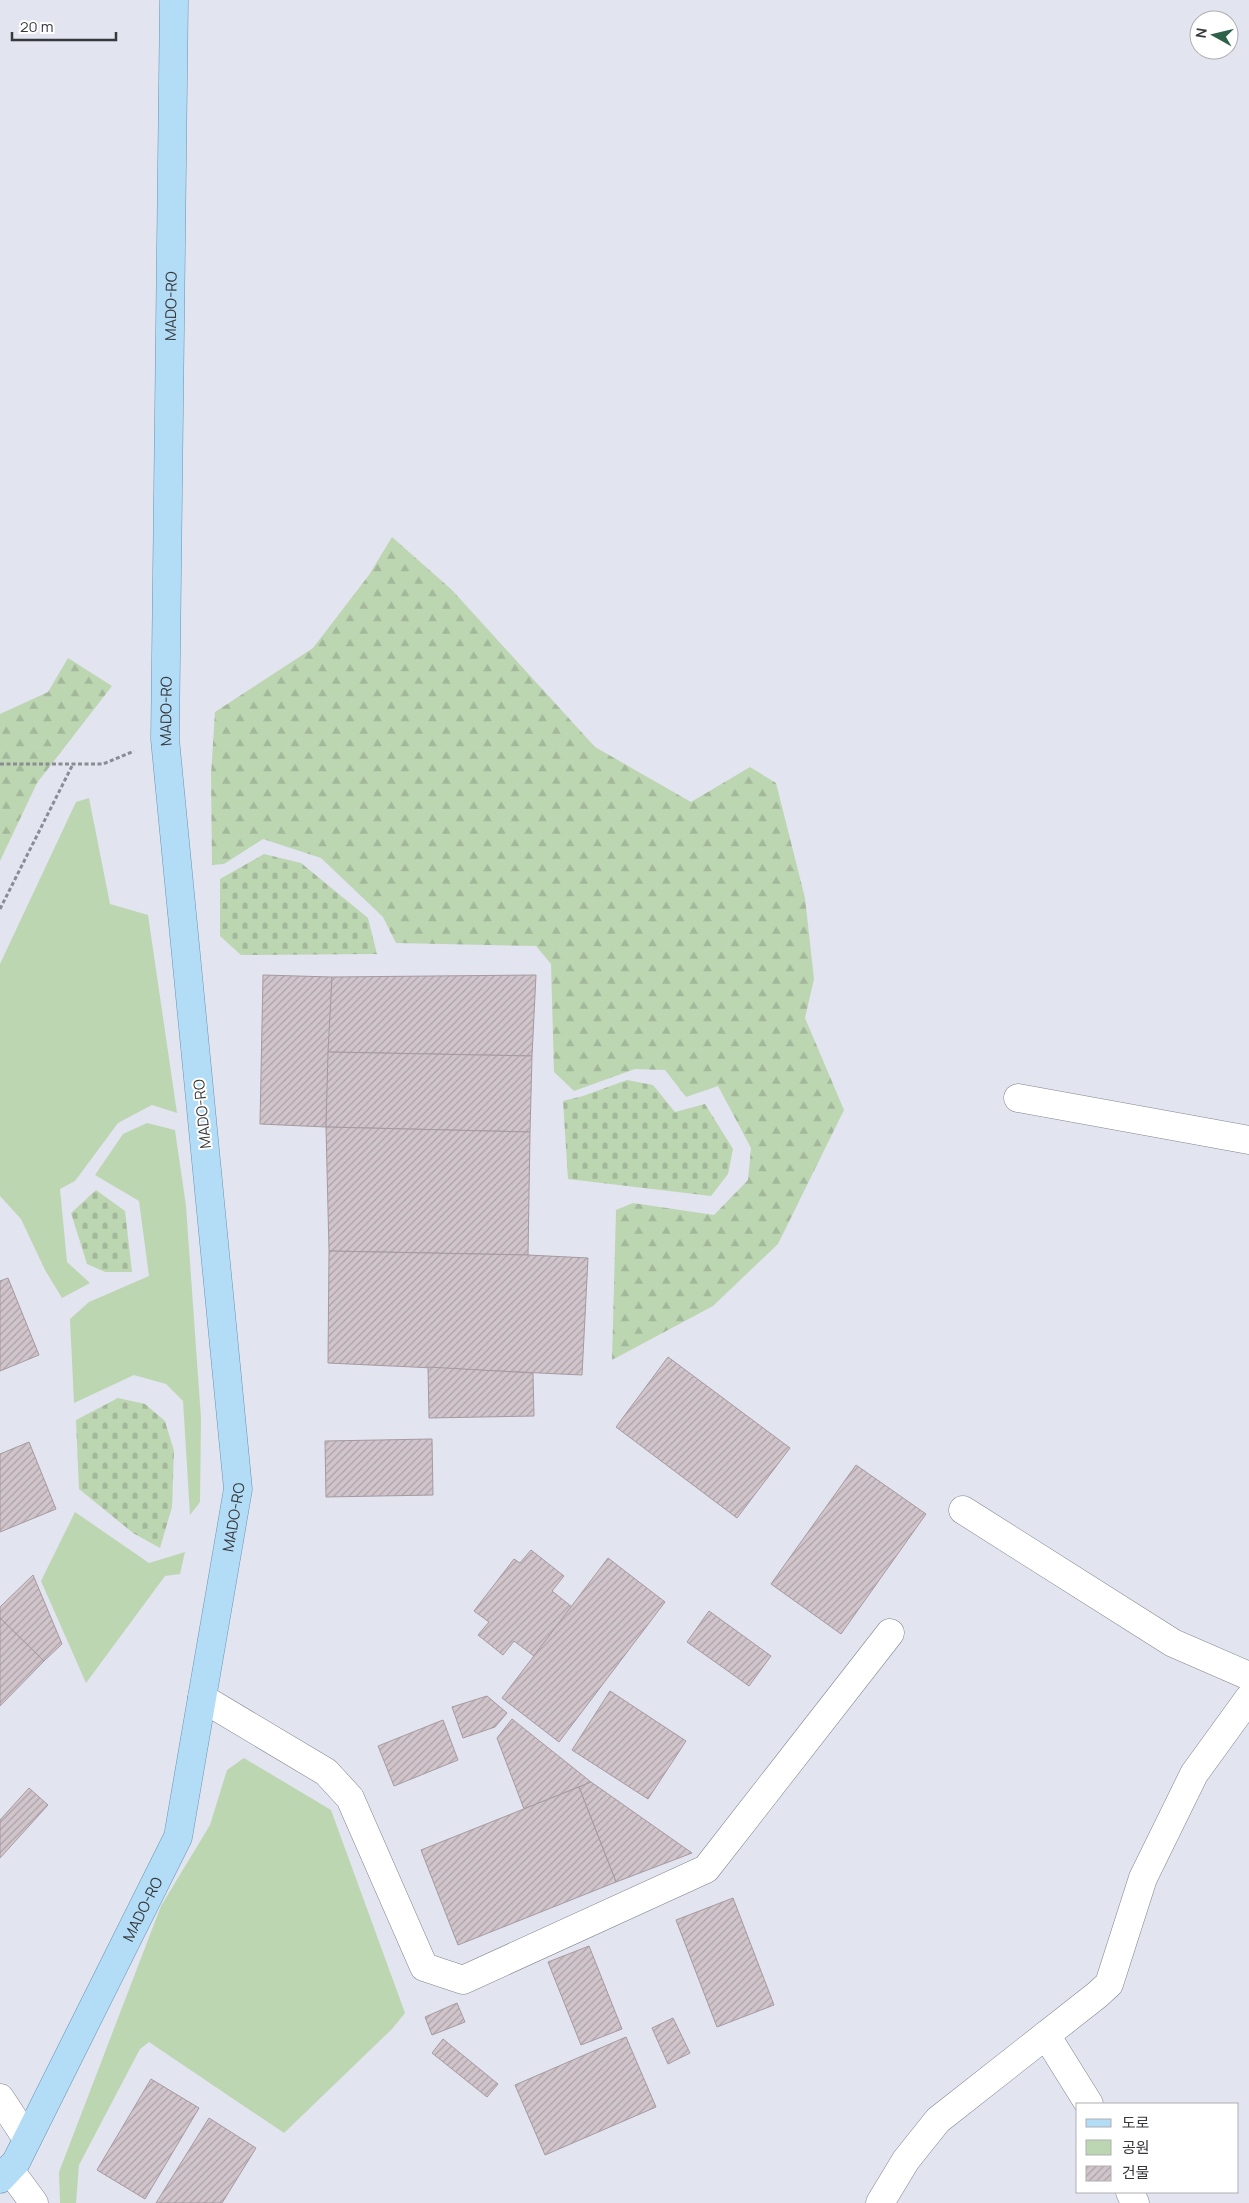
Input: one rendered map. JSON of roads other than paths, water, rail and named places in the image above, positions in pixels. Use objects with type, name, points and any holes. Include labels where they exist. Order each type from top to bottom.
[{"type":"main road","name":"MADO-RO","points":[[5,2174],[16,2162],[178,1837],[238,1489],[165,739],[174,0]]},
{"type":"lane","points":[[1018,1098],[1249,1140]]},
{"type":"lane","points":[[963,1510],[1173,1643],[1249,1676]]},
{"type":"lane","points":[[202,1698],[326,1772],[350,1798],[424,1967],[463,1980],[706,1869],[890,1633]]},
{"type":"lane","points":[[880,2203],[906,2160],[938,2120],[1109,1984],[1143,1878],[1194,1774],[1244,1702],[1249,1698]]},
{"type":"lane","points":[[1046,2035],[1089,2103]]},
{"type":"lane","points":[[0,2098],[27,2139]]},
{"type":"lane","points":[[5,2174],[34,2203]]}]
